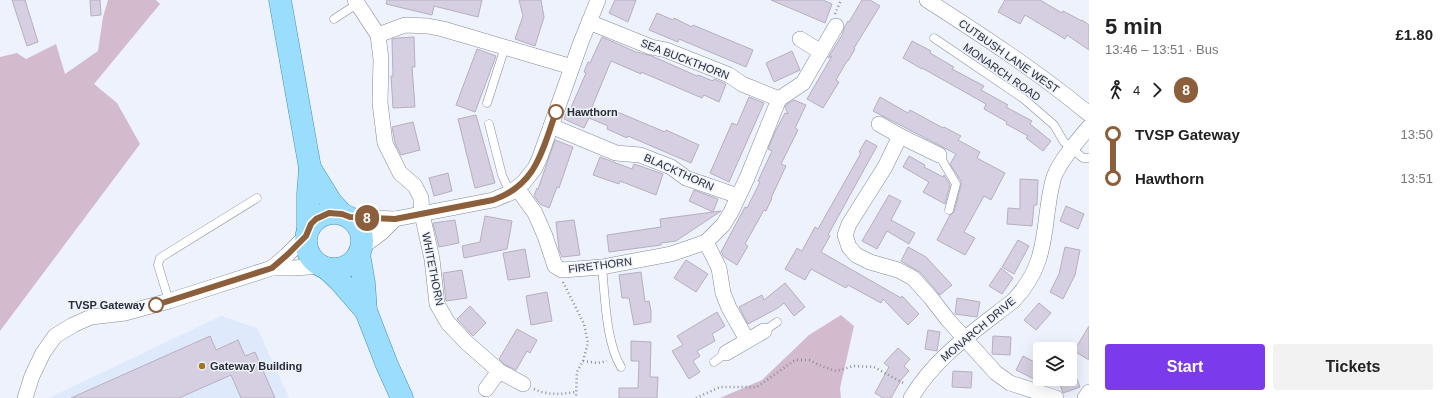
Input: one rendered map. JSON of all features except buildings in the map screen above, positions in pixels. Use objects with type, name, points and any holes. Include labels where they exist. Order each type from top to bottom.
[{"type":"main road","points":[[280,0],[310,168],[306,245],[309,254],[314,261],[324,267],[339,280],[366,311]]},
{"type":"main road","points":[[310,168],[331,202],[356,223],[360,230],[362,238],[361,250],[366,311],[389,370],[402,398]]},
{"type":"main road","points":[[307,233],[311,224],[322,215],[336,212],[346,215]]},
{"type":"main road","points":[[324,267],[334,269],[345,267],[355,260],[361,250]]},
{"type":"street","points":[[346,215],[395,219],[493,200],[513,191],[529,177],[535,168],[598,0]]},
{"type":"street","name":"CUTBUSH LANE WEST","points":[[930,1],[1000,48],[1089,114]]},
{"type":"street","name":"WHITETHORN","points":[[356,2],[378,35],[380,58],[380,103],[385,143],[400,173],[415,186],[421,198],[422,214],[432,259],[438,304],[448,323],[466,342],[499,371],[523,384]]},
{"type":"street","name":"SEA BUCKTHORN","points":[[589,22],[651,47],[666,50],[729,75],[742,84],[779,99]]},
{"type":"street","points":[[378,35],[405,25],[428,26],[444,29],[572,68]]},
{"type":"street","points":[[779,99],[803,84],[836,26]]},
{"type":"street","points":[[800,40],[821,52]]},
{"type":"street","name":"FIRETHORN","points":[[513,191],[535,213],[545,236],[555,266],[562,270],[602,267],[671,254],[706,242],[723,225],[738,196],[779,99]]},
{"type":"street","points":[[879,124],[939,155]]},
{"type":"street","name":"BLACKTHORN","points":[[551,126],[616,153],[640,155],[671,167],[686,178],[738,196]]},
{"type":"street","name":"MONARCH DRIVE","points":[[914,394],[921,381],[937,363],[1013,301],[1023,291],[1035,271],[1041,256],[1045,235],[1050,188],[1054,175],[1089,127]]},
{"type":"street","points":[[900,136],[885,167],[849,224],[845,236],[849,247],[856,254],[870,262],[898,270],[913,278],[948,320],[996,373],[1010,382],[1056,398]]},
{"type":"street","points":[[361,250],[395,219]]},
{"type":"street","points":[[272,268],[287,255],[307,233]]},
{"type":"street","points":[[706,242],[719,268],[723,293],[728,308],[747,340]]},
{"type":"street","points":[[25,398],[32,376],[43,353],[55,336],[73,325],[91,317],[125,313],[169,301],[272,268],[324,267]]},
{"type":"street","points":[[720,358],[747,340],[764,331]]},
{"type":"street","points":[[486,389],[499,371]]},
{"type":"street","points":[[1086,398],[1089,392]]},
{"type":"lane","points":[[334,19],[356,2]]},
{"type":"lane","name":"MONARCH ROAD","points":[[934,38],[1024,99],[1054,125],[1064,142],[1083,158],[1089,158]]},
{"type":"lane","points":[[487,103],[505,47]]},
{"type":"lane","points":[[489,124],[502,175],[513,191]]},
{"type":"lane","points":[[939,155],[956,184],[949,210]]},
{"type":"lane","points":[[169,301],[158,265],[160,258],[257,198]]},
{"type":"lane","points":[[602,267],[610,337],[616,359],[621,367]]},
{"type":"lane","points":[[764,331],[777,322]]},
{"type":"path","points":[[562,270],[561,278],[584,324],[588,343],[583,361],[577,372],[576,398]]},
{"type":"path","points":[[583,361],[598,363],[616,359]]},
{"type":"path","points":[[696,398],[720,387],[757,387],[795,360],[809,360],[836,371],[854,366],[874,367],[914,394]]},
{"type":"path","points":[[523,384],[544,394],[558,395],[576,392]]},
{"type":"path","points":[[543,398],[544,394]]},
{"type":"shaded area","points":[[108,0],[156,0],[160,4],[94,84],[117,103],[140,144],[0,331],[0,57],[17,53],[26,59],[56,44],[65,74],[98,51],[103,17]]},
{"type":"shaded area","points":[[841,315],[854,326],[840,388],[841,398],[720,398],[762,380],[809,335]]},
{"type":"shaded area","points":[[221,316],[257,328],[289,398],[51,398],[51,397]]},
{"type":"bus line","name":"8","points":[[156,305],[272,268],[306,236],[311,224],[322,215],[336,212],[350,217],[395,219],[470,205],[504,196],[524,182],[535,168],[556,112]]},
{"type":"place","name":"Hawthorn","points":[[556,112]]},
{"type":"place","name":"TVSP Gateway","points":[[156,305]]},
{"type":"place","name":"Gateway Building","points":[[202,366]]}]
